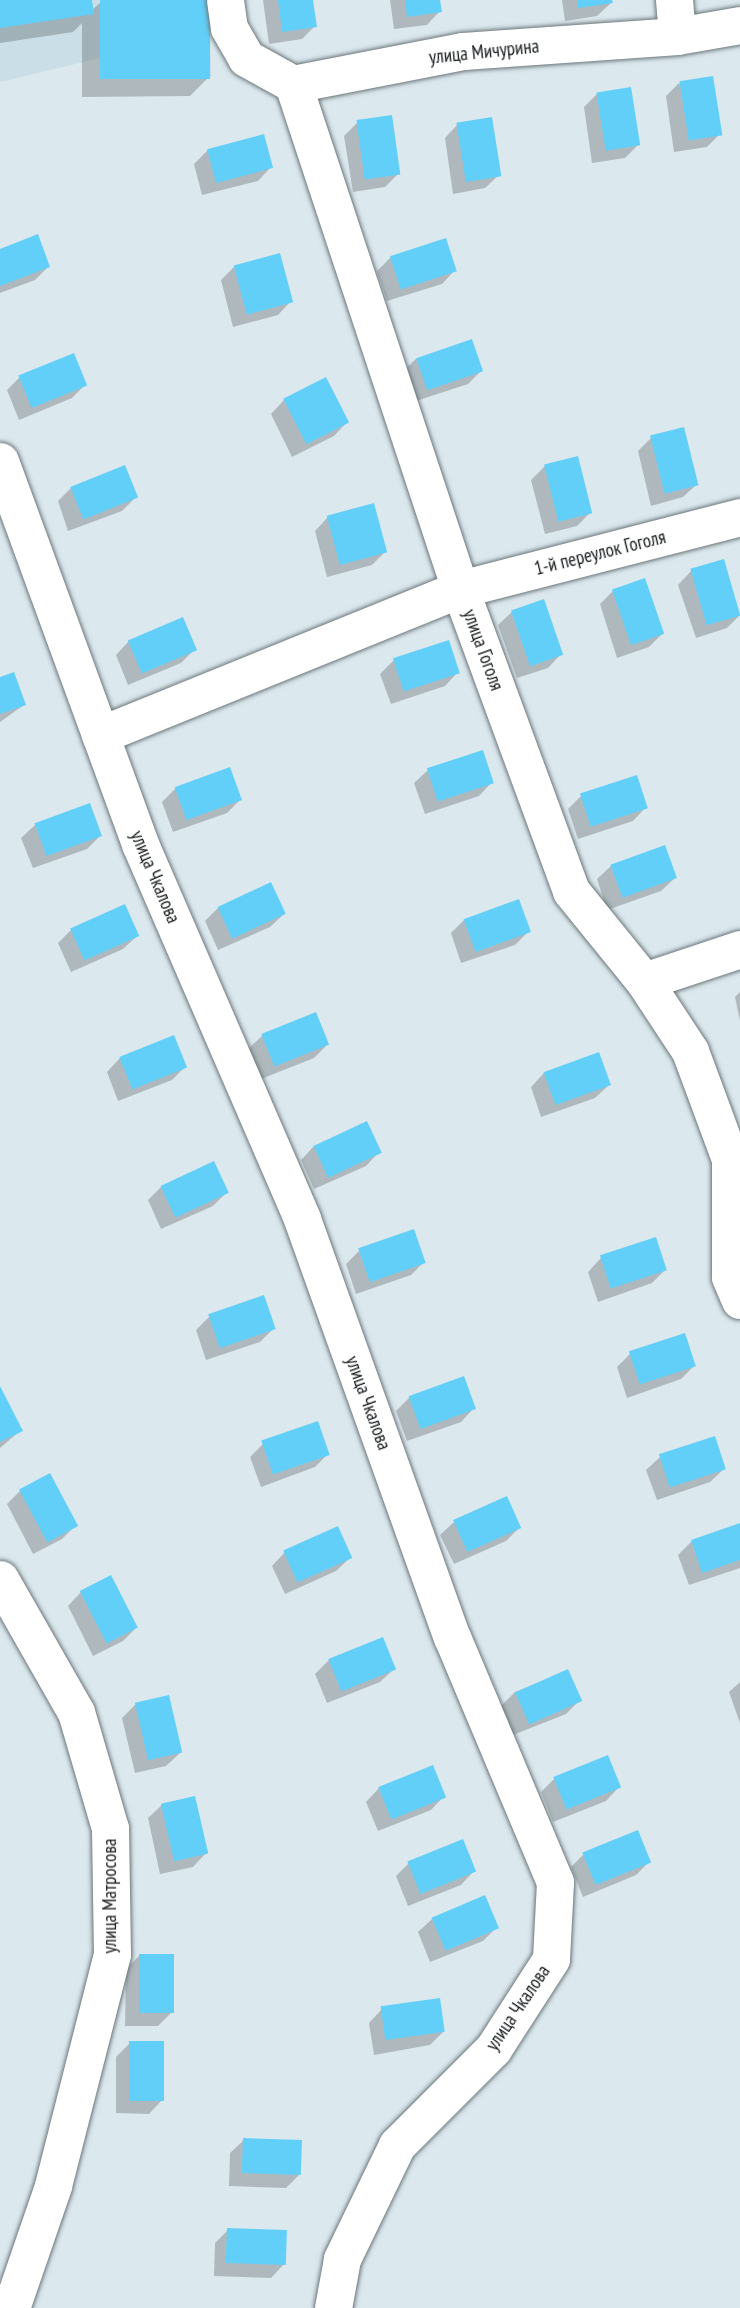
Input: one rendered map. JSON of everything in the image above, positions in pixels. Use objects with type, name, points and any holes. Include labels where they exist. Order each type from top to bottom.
[{"type":"street","points":[[225,0],[229,28],[246,58],[293,84]]},
{"type":"street","points":[[674,0],[677,36]]},
{"type":"street","name":"улица Мичурина","points":[[293,84],[463,51],[677,36],[740,25]]},
{"type":"street","name":"улица Гоголя","points":[[293,84],[460,589],[571,891],[644,981],[690,1051],[735,1160],[730,1277],[740,1300]]},
{"type":"street","name":"улица Чкалова","points":[[0,461],[140,844],[302,1219],[452,1637],[555,1882],[551,1959],[494,2049],[397,2145],[342,2259],[333,2308]]},
{"type":"street","name":"1-й переулок Гоголя","points":[[100,735],[460,589],[740,517]]},
{"type":"street","points":[[644,981],[740,949]]},
{"type":"street","name":"улица Матросова","points":[[0,1579],[76,1712],[110,1828],[112,1954],[53,2186],[10,2308]]},
{"type":"shaded area","points":[[0,0],[210,0],[211,78],[101,79],[100,58],[0,82]]},
{"type":"building","points":[[0,0],[92,0],[94,14],[0,28]]},
{"type":"building","points":[[100,0],[210,0],[210,79],[100,79]]},
{"type":"building","points":[[278,0],[313,0],[317,27],[282,32]]},
{"type":"building","points":[[405,0],[440,0],[442,12],[407,17]]},
{"type":"building","points":[[577,0],[612,0],[613,3],[578,8]]},
{"type":"building","points":[[713,76],[722,135],[689,141],[679,81]]},
{"type":"building","points":[[631,87],[640,145],[606,151],[596,92]]},
{"type":"building","points":[[392,115],[400,174],[365,179],[356,120]]},
{"type":"building","points":[[492,117],[501,176],[466,182],[456,123]]},
{"type":"building","points":[[264,134],[273,168],[216,183],[207,149]]},
{"type":"building","points":[[38,234],[50,267],[0,286],[0,249]]},
{"type":"building","points":[[446,238],[457,271],[401,290],[390,256]]},
{"type":"building","points":[[280,253],[293,302],[247,315],[234,265]]},
{"type":"building","points":[[472,339],[483,371],[427,390],[416,358]]},
{"type":"building","points":[[74,353],[87,385],[31,408],[18,375]]},
{"type":"building","points":[[326,377],[349,422],[306,444],[283,399]]},
{"type":"building","points":[[684,427],[699,485],[665,494],[650,435]]},
{"type":"building","points":[[578,456],[592,513],[558,522],[544,464]]},
{"type":"building","points":[[125,465],[138,497],[83,520],[70,487]]},
{"type":"building","points":[[374,503],[387,552],[340,565],[327,516]]},
{"type":"building","points":[[724,559],[740,616],[707,625],[690,569]]},
{"type":"building","points":[[645,578],[664,634],[631,645],[612,589]]},
{"type":"building","points":[[544,599],[563,655],[530,666],[511,610]]},
{"type":"building","points":[[183,617],[197,650],[142,674],[128,640]]},
{"type":"building","points":[[449,640],[460,673],[404,692],[393,658]]},
{"type":"building","points":[[14,672],[26,705],[0,714],[0,677]]},
{"type":"building","points":[[483,750],[494,783],[438,802],[427,768]]},
{"type":"building","points":[[230,767],[242,800],[187,820],[175,787]]},
{"type":"building","points":[[637,775],[648,808],[591,827],[580,794]]},
{"type":"building","points":[[90,803],[102,836],[47,856],[35,823]]},
{"type":"building","points":[[665,845],[677,878],[622,898],[610,865]]},
{"type":"building","points":[[271,882],[286,914],[232,939],[218,907]]},
{"type":"building","points":[[519,899],[531,932],[476,952],[464,919]]},
{"type":"building","points":[[125,904],[139,936],[84,960],[70,928]]},
{"type":"building","points":[[316,1012],[329,1044],[274,1067],[261,1034]]},
{"type":"building","points":[[174,1035],[187,1067],[132,1090],[119,1057]]},
{"type":"building","points":[[599,1052],[611,1085],[556,1105],[544,1072]]},
{"type":"building","points":[[367,1121],[382,1153],[328,1178],[314,1146]]},
{"type":"building","points":[[214,1161],[229,1193],[175,1218],[161,1186]]},
{"type":"building","points":[[414,1229],[426,1263],[370,1282],[358,1248]]},
{"type":"building","points":[[656,1237],[667,1270],[611,1289],[600,1255]]},
{"type":"building","points":[[264,1295],[276,1329],[220,1348],[208,1314]]},
{"type":"building","points":[[685,1333],[696,1366],[640,1385],[629,1351]]},
{"type":"building","points":[[464,1376],[476,1409],[421,1429],[409,1396]]},
{"type":"building","points":[[0,1386],[23,1431],[0,1442]]},
{"type":"building","points":[[318,1421],[330,1455],[273,1475],[261,1441]]},
{"type":"building","points":[[715,1436],[726,1469],[670,1488],[659,1454]]},
{"type":"building","points":[[50,1473],[78,1526],[47,1542],[19,1489]]},
{"type":"building","points":[[507,1496],[521,1528],[467,1552],[453,1520]]},
{"type":"building","points":[[740,1523],[740,1560],[702,1573],[691,1540]]},
{"type":"building","points":[[338,1526],[352,1558],[297,1582],[283,1550]]},
{"type":"building","points":[[111,1575],[138,1628],[107,1643],[80,1591]]},
{"type":"building","points":[[383,1637],[396,1669],[341,1692],[328,1659]]},
{"type":"building","points":[[568,1669],[582,1701],[529,1725],[515,1693]]},
{"type":"building","points":[[169,1695],[182,1752],[148,1760],[135,1703]]},
{"type":"building","points":[[608,1755],[621,1787],[566,1810],[553,1777]]},
{"type":"building","points":[[433,1765],[446,1797],[391,1820],[378,1787]]},
{"type":"building","points":[[195,1796],[208,1853],[174,1861],[161,1804]]},
{"type":"building","points":[[638,1830],[651,1862],[595,1885],[582,1852]]},
{"type":"building","points":[[463,1839],[476,1871],[420,1894],[407,1861]]},
{"type":"building","points":[[485,1895],[499,1928],[446,1951],[432,1918]]},
{"type":"building","points":[[139,1954],[174,1954],[174,2013],[139,2013]]},
{"type":"building","points":[[440,1998],[445,2032],[385,2040],[381,2006]]},
{"type":"building","points":[[129,2041],[164,2041],[164,2101],[129,2101]]},
{"type":"building","points":[[243,2138],[302,2140],[301,2175],[242,2173]]},
{"type":"building","points":[[227,2228],[287,2230],[286,2265],[226,2263]]}]
